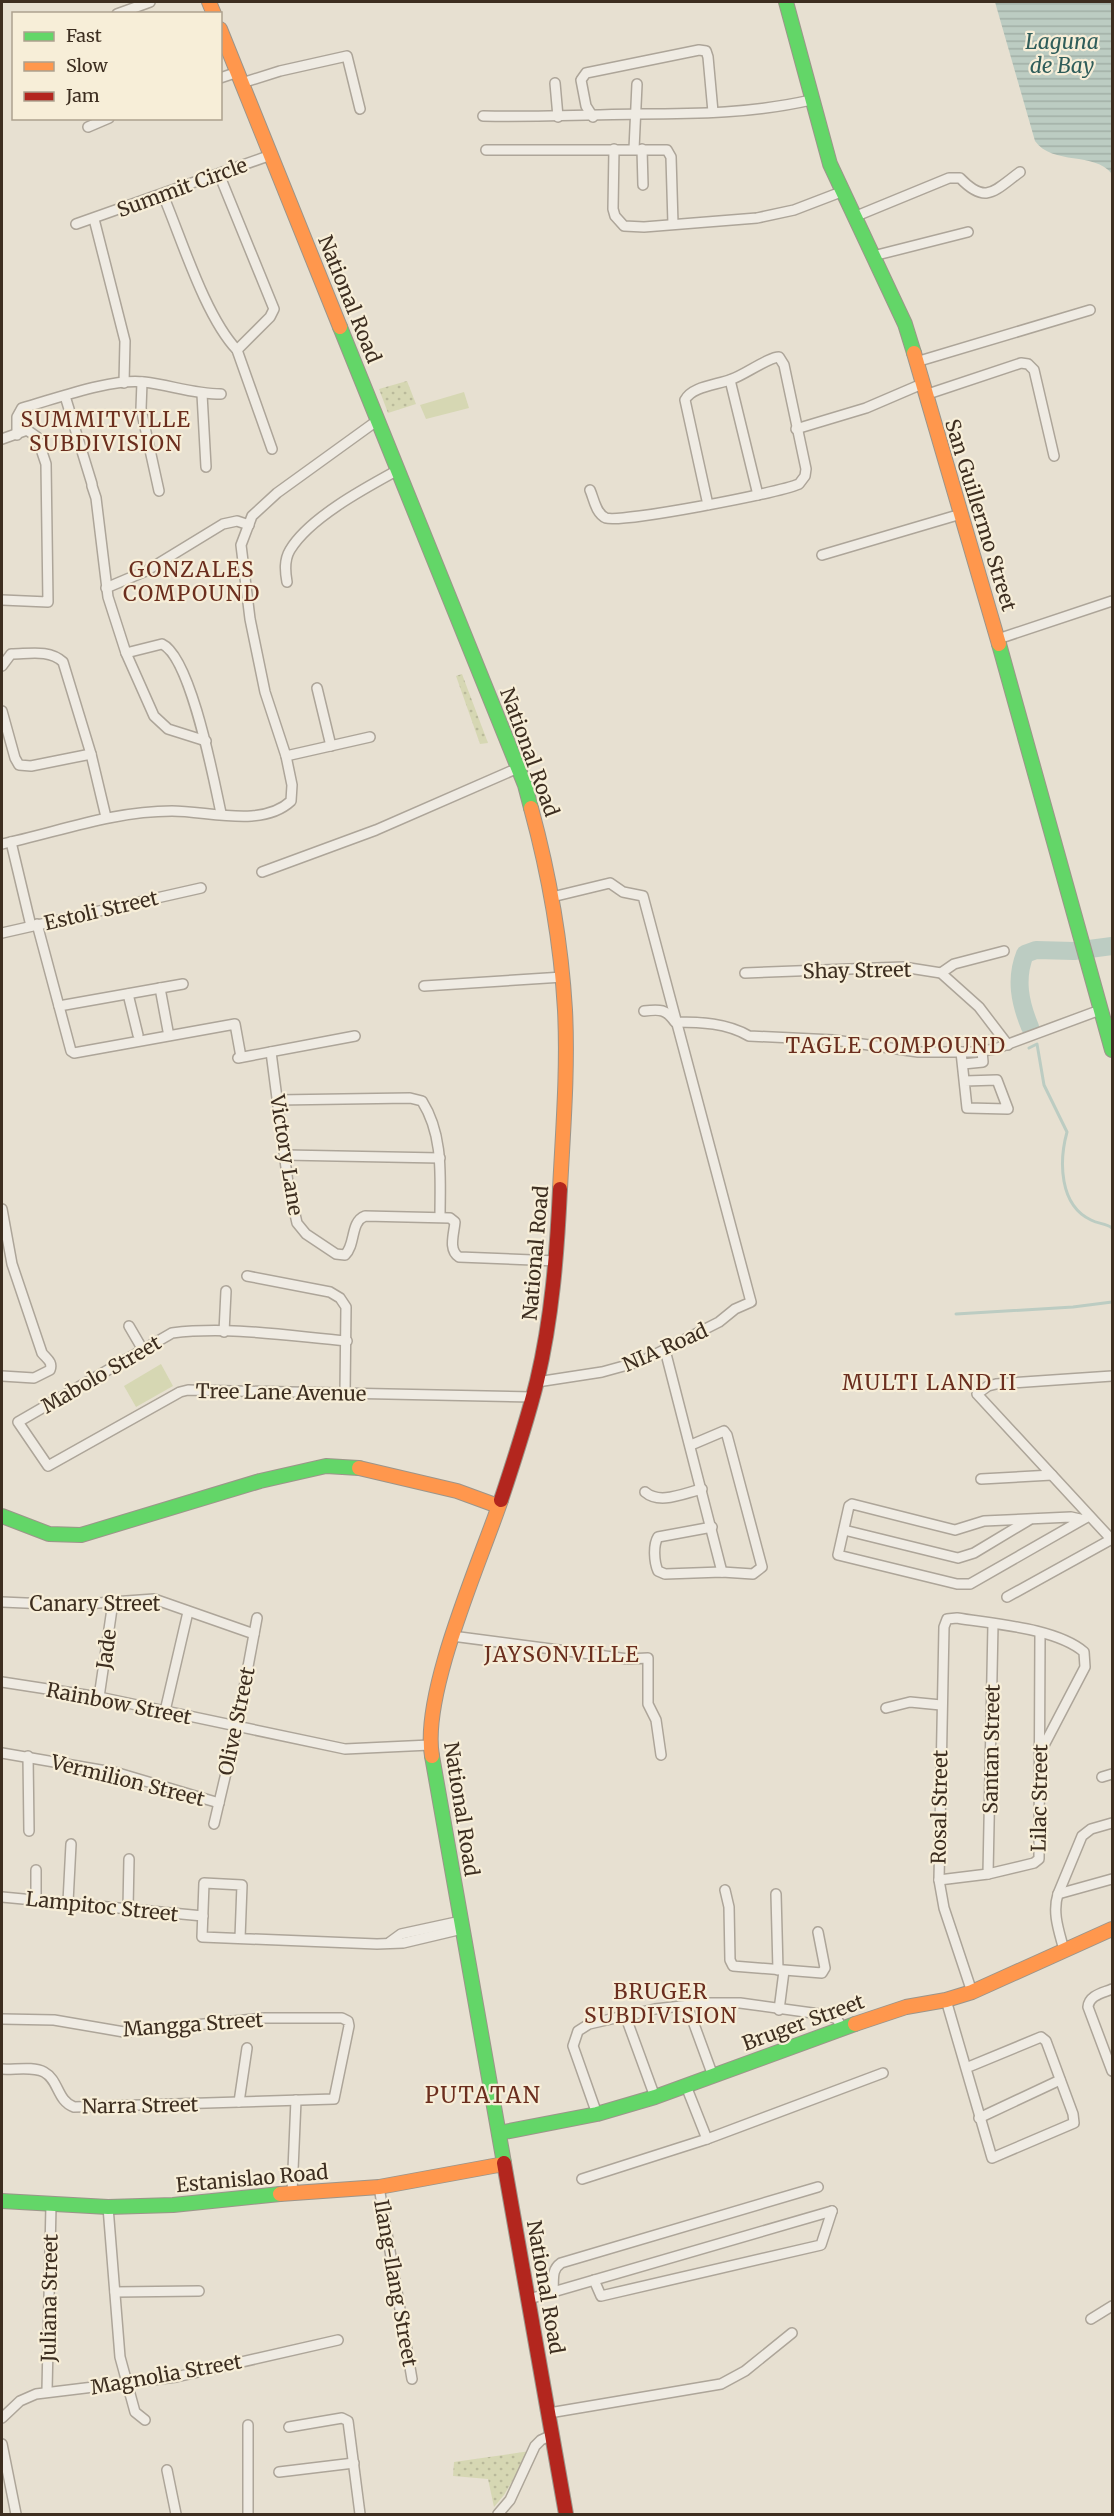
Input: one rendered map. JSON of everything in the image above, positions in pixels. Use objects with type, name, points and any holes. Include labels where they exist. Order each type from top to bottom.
[{"type":"main road","name":"San Guillermo Street","points":[[786,2],[830,164],[841,192],[899,309],[916,362],[998,639],[1084,956],[1113,1050]]},
{"type":"main road","name":"National Road","points":[[222,34],[518,768],[535,820],[552,897],[563,977],[565,1038],[557,1261],[545,1345],[533,1397],[453,1636],[435,1706],[430,1745],[566,2514]]},
{"type":"main road","points":[[2,1516],[43,1535],[54,1537],[81,1535],[260,1481],[326,1466],[348,1466],[389,1474],[457,1491],[498,1506]]},
{"type":"main road","name":"Bruger Street","points":[[499,2133],[597,2114],[655,2097],[842,2028],[906,2007],[948,2006],[972,1992],[1019,1973],[1113,1929]]},
{"type":"main road","name":"Estanislao Road","points":[[2,2201],[108,2207],[173,2205],[379,2187],[504,2164]]},
{"type":"street","points":[[122,12],[150,2]]},
{"type":"street","points":[[593,117],[586,106],[581,80],[586,73],[699,50],[706,51],[708,57],[713,112]]},
{"type":"street","points":[[222,78],[240,78],[280,71],[347,56],[360,109]]},
{"type":"street","points":[[555,83],[558,117]]},
{"type":"street","points":[[637,84],[638,149],[643,185]]},
{"type":"street","points":[[483,116],[593,117],[757,111],[811,100]]},
{"type":"street","points":[[88,127],[104,120]]},
{"type":"street","points":[[614,148],[614,209],[619,222],[631,227],[767,216],[794,210],[841,192]]},
{"type":"street","points":[[486,150],[665,149],[669,152],[673,224]]},
{"type":"street","name":"Summit Circle","points":[[76,224],[271,155]]},
{"type":"street","points":[[854,217],[949,178],[960,178],[972,191],[985,193],[994,191],[1020,172]]},
{"type":"street","points":[[219,174],[274,309],[270,317],[237,350]]},
{"type":"street","points":[[163,195],[212,314],[237,350],[272,449]]},
{"type":"street","points":[[94,219],[125,341],[124,383]]},
{"type":"street","points":[[873,256],[968,232]]},
{"type":"street","points":[[916,362],[1090,310]]},
{"type":"street","points":[[590,490],[598,512],[610,519],[708,505],[792,487],[803,481],[806,469],[784,365],[779,357],[769,359],[750,372],[694,391],[687,396],[685,405],[708,505]]},
{"type":"street","points":[[796,429],[923,389],[1021,363],[1028,364],[1034,370],[1054,456]]},
{"type":"street","points":[[730,380],[758,495]]},
{"type":"street","points":[[142,382],[141,409],[159,491]]},
{"type":"street","points":[[17,435],[17,417],[22,408],[124,383],[142,382],[202,394],[221,394]]},
{"type":"street","points":[[202,394],[206,467]]},
{"type":"street","points":[[65,396],[96,498],[106,588],[126,653],[154,717],[168,729],[206,741]]},
{"type":"street","points":[[355,1036],[240,1058],[235,1024],[74,1053],[70,1048],[34,925],[6,843],[106,818],[170,811],[220,813],[247,817],[282,810],[291,801],[292,785],[265,692],[250,619],[241,545],[252,516],[277,492],[378,420]]},
{"type":"street","points":[[2,439],[27,430],[32,432],[37,437],[46,465],[48,602],[2,600]]},
{"type":"street","points":[[287,582],[285,569],[290,551],[307,531],[349,499],[398,470]]},
{"type":"street","points":[[822,555],[961,514]]},
{"type":"street","points":[[106,588],[146,572],[223,524],[237,521],[249,525]]},
{"type":"street","points":[[998,639],[1113,601]]},
{"type":"street","points":[[126,653],[162,644],[171,651],[185,679],[206,741],[220,813]]},
{"type":"street","points":[[2,666],[11,654],[46,653],[56,656],[63,662],[91,754],[106,818]]},
{"type":"street","points":[[317,688],[331,746]]},
{"type":"street","points":[[2,713],[19,765],[31,766],[91,754]]},
{"type":"street","points":[[285,756],[370,738]]},
{"type":"street","points":[[262,872],[376,830],[518,768]]},
{"type":"street","points":[[552,897],[610,883],[623,892],[643,896],[675,1022]]},
{"type":"street","name":"Estoli Street","points":[[2,933],[201,888]]},
{"type":"street","points":[[1004,951],[954,964],[941,973],[979,1007],[1008,1045]]},
{"type":"street","name":"Shay Street","points":[[746,973],[903,967],[941,973]]},
{"type":"street","points":[[424,987],[563,977]]},
{"type":"street","points":[[59,1006],[183,984]]},
{"type":"street","points":[[160,988],[168,1031]]},
{"type":"street","points":[[128,994],[138,1035]]},
{"type":"street","points":[[644,1011],[664,1010],[675,1022],[720,1024],[748,1036],[825,1039],[908,1051],[961,1052],[982,1051],[1008,1045],[1100,1010]]},
{"type":"street","name":"NIA Road","points":[[537,1382],[621,1368],[665,1350],[719,1322],[735,1309],[751,1302],[675,1022]]},
{"type":"street","points":[[963,1064],[983,1062],[982,1051]]},
{"type":"street","name":"Victory Lane","points":[[271,1052],[288,1183],[297,1223],[306,1234],[336,1254],[345,1255],[348,1252],[356,1224],[365,1216],[440,1217]]},
{"type":"street","points":[[961,1052],[963,1064],[964,1081],[967,1108],[1008,1109],[997,1080],[964,1081]]},
{"type":"street","points":[[277,1100],[416,1099],[425,1106],[434,1126],[440,1158],[440,1217],[455,1220],[453,1248],[455,1254],[459,1257],[557,1261]]},
{"type":"street","points":[[285,1155],[440,1158]]},
{"type":"street","points":[[2,1209],[12,1264],[42,1353],[50,1362],[51,1367],[50,1370],[34,1378],[2,1376]]},
{"type":"street","points":[[247,1276],[336,1294],[346,1307],[345,1393]]},
{"type":"street","points":[[224,1332],[226,1291]]},
{"type":"street","points":[[129,1326],[143,1350]]},
{"type":"street","name":"Mabolo Street","points":[[48,1466],[18,1422],[172,1333],[224,1332],[347,1341]]},
{"type":"street","points":[[665,1350],[722,1572]]},
{"type":"street","points":[[1006,1598],[1112,1539],[1084,1517],[1052,1475],[977,1395],[988,1386],[996,1384],[1113,1376]]},
{"type":"street","name":"Tree Lane Avenue","points":[[48,1466],[180,1392],[188,1390],[533,1397]]},
{"type":"street","points":[[691,1445],[718,1431],[724,1431],[727,1435],[762,1567],[753,1574],[722,1572],[664,1574],[658,1571],[655,1565],[655,1541],[658,1537],[712,1527]]},
{"type":"street","points":[[981,1479],[1052,1475]]},
{"type":"street","points":[[645,1492],[659,1499],[702,1489]]},
{"type":"street","points":[[852,1504],[955,1530],[984,1521],[1084,1517],[983,1578],[964,1585],[839,1557],[837,1554],[849,1506],[852,1504]]},
{"type":"street","points":[[844,1530],[958,1558],[974,1553],[1031,1519]]},
{"type":"street","name":"Canary Street","points":[[2,1602],[71,1605],[154,1599],[254,1634]]},
{"type":"street","name":"Jade","points":[[99,1697],[113,1602]]},
{"type":"street","points":[[165,1711],[188,1612]]},
{"type":"street","name":"Olive Street","points":[[214,1824],[237,1726],[257,1618]]},
{"type":"street","name":"Rosal Street","points":[[972,1992],[944,1908],[939,1880],[944,1627],[947,1619],[957,1618],[993,1624]]},
{"type":"street","points":[[993,1624],[1040,1633],[1077,1647],[1084,1652],[1085,1667],[1040,1753]]},
{"type":"street","name":"Santan Street","points":[[988,1874],[993,1624]]},
{"type":"street","name":"Lilac Street","points":[[939,1880],[988,1874],[1034,1863],[1039,1859],[1040,1633]]},
{"type":"street","points":[[453,1636],[628,1659],[648,1658],[648,1704],[656,1720],[661,1755]]},
{"type":"street","name":"Rainbow Street","points":[[2,1682],[99,1697],[345,1749],[430,1745]]},
{"type":"street","points":[[886,1708],[910,1702],[941,1705]]},
{"type":"street","name":"Vermilion Street","points":[[2,1753],[118,1773],[219,1803]]},
{"type":"street","points":[[28,1756],[29,1831]]},
{"type":"street","points":[[1102,1777],[1113,1774]]},
{"type":"street","points":[[1064,1950],[1056,1918],[1055,1903],[1058,1894],[1082,1836],[1090,1829],[1113,1823]]},
{"type":"street","points":[[68,1902],[70,1844]]},
{"type":"street","points":[[128,1908],[129,1859]]},
{"type":"street","points":[[36,1870],[36,1899]]},
{"type":"street","points":[[1058,1894],[1113,1879]]},
{"type":"street","points":[[240,1938],[242,1885],[204,1883],[202,1937],[364,1944],[403,1943],[461,1925]]},
{"type":"street","points":[[725,1890],[732,1965],[818,1974],[824,1971],[818,1932]]},
{"type":"street","points":[[776,1894],[781,1970],[779,2010]]},
{"type":"street","name":"Lampitoc Street","points":[[2,1897],[203,1916]]},
{"type":"street","points":[[1113,1989],[1088,2001],[1090,2014],[1108,2046],[1113,2071]]},
{"type":"street","points":[[597,2114],[573,2046],[578,2031],[588,2024],[625,2015],[687,2005],[725,2002],[827,2015],[837,2019],[842,2028]]},
{"type":"street","points":[[687,2005],[713,2076]]},
{"type":"street","points":[[948,2006],[992,2158],[1074,2124],[1073,2114],[1046,2041],[1041,2037],[966,2068]]},
{"type":"street","points":[[625,2015],[655,2097]]},
{"type":"street","name":"Mangga Street","points":[[2,2019],[54,2020],[124,2032],[265,2018],[342,2018],[348,2021],[349,2026],[334,2099]]},
{"type":"street","points":[[239,2102],[247,2048]]},
{"type":"street","name":"Narra Street","points":[[2,2069],[38,2070],[45,2073],[50,2077],[62,2100],[74,2107],[334,2099]]},
{"type":"street","points":[[582,2180],[707,2139],[883,2073]]},
{"type":"street","points":[[979,2118],[1060,2080]]},
{"type":"street","points":[[686,2086],[707,2139]]},
{"type":"street","points":[[291,2193],[296,2100]]},
{"type":"street","name":"Ilang-Ilang Street","points":[[379,2187],[412,2379]]},
{"type":"street","points":[[553,2291],[555,2267],[561,2264],[818,2187]]},
{"type":"street","name":"Juliana Street","points":[[47,2391],[51,2205]]},
{"type":"street","points":[[108,2207],[120,2357],[136,2415],[145,2420]]},
{"type":"street","points":[[528,2299],[832,2211],[820,2245],[601,2295],[594,2280]]},
{"type":"street","points":[[115,2292],[199,2291]]},
{"type":"street","points":[[1091,2319],[1113,2306]]},
{"type":"street","points":[[549,2413],[721,2384],[745,2371],[792,2333]]},
{"type":"street","name":"Magnolia Street","points":[[2,2418],[20,2401],[47,2391],[126,2385],[176,2377],[338,2340]]},
{"type":"street","points":[[289,2427],[345,2419],[350,2424],[360,2514]]},
{"type":"street","points":[[248,2425],[248,2514]]},
{"type":"street","points":[[498,2514],[510,2499],[538,2443],[552,2434]]},
{"type":"street","points":[[2,2444],[6,2482],[16,2514]]},
{"type":"street","points":[[279,2472],[354,2463]]},
{"type":"street","points":[[167,2470],[176,2514]]},
{"type":"green space","points":[[407,381],[416,404],[388,413],[379,389]]},
{"type":"green space","points":[[464,392],[469,408],[426,419],[420,405]]},
{"type":"green space","points":[[462,674],[488,743],[480,744],[456,676]]},
{"type":"green space","points":[[161,1364],[173,1386],[136,1407],[124,1386]]},
{"type":"green space","points":[[530,2451],[504,2495],[494,2507],[488,2479],[453,2476],[454,2462]]},
{"type":"water","name":"Laguna de Bay","points":[[995,2],[1112,2],[1112,174],[1095,163],[1052,153],[1043,149],[1035,141]]},
{"type":"waterway","points":[[1030,1027],[1020,991],[1020,973],[1025,954],[1036,950],[1074,951],[1112,946]]},
{"type":"waterway","points":[[1029,1048],[1037,1044],[1044,1085],[1067,1132],[1063,1156],[1067,1193],[1080,1213],[1112,1228]]},
{"type":"waterway","points":[[956,1314],[1073,1307],[1112,1302]]},
{"type":"traffic: fast","points":[[786,2],[830,164],[905,324],[914,353]]},
{"type":"traffic: fast","points":[[340,327],[525,785],[531,808]]},
{"type":"traffic: fast","points":[[999,644],[1112,1050]]},
{"type":"traffic: fast","points":[[2,1516],[49,1534],[81,1535],[260,1481],[326,1466],[359,1468]]},
{"type":"traffic: fast","points":[[432,1756],[504,2163]]},
{"type":"traffic: fast","points":[[499,2133],[597,2114],[655,2097],[855,2024]]},
{"type":"traffic: fast","points":[[2,2201],[108,2207],[173,2205],[280,2194]]},
{"type":"traffic: slow","points":[[209,2],[213,12]]},
{"type":"traffic: slow","points":[[222,34],[340,327]]},
{"type":"traffic: slow","points":[[914,353],[999,644]]},
{"type":"traffic: slow","points":[[531,808],[553,908],[561,959],[565,1010],[565,1100],[560,1189]]},
{"type":"traffic: slow","points":[[359,1468],[457,1491],[498,1506]]},
{"type":"traffic: slow","points":[[432,1756],[431,1730],[443,1664],[501,1500]]},
{"type":"traffic: slow","points":[[855,2024],[906,2007],[946,2000],[972,1992],[1112,1929]]},
{"type":"traffic: slow","points":[[280,2194],[379,2187],[504,2164]]},
{"type":"traffic: jam","points":[[501,1500],[529,1411],[542,1357],[553,1285],[560,1189]]},
{"type":"traffic: jam","points":[[504,2163],[566,2514]]},
{"type":"district","name":"SUMMITVILLE SUBDIVISION","points":[[106,431]]},
{"type":"district","name":"GONZALES COMPOUND","points":[[192,581]]},
{"type":"district","name":"TAGLE COMPOUND","points":[[896,1045]]},
{"type":"district","name":"MULTI LAND II","points":[[930,1382]]},
{"type":"district","name":"JAYSONVILLE","points":[[562,1654]]},
{"type":"district","name":"BRUGER SUBDIVISION","points":[[661,2003]]},
{"type":"district","name":"PUTATAN","points":[[483,2095]]}]
